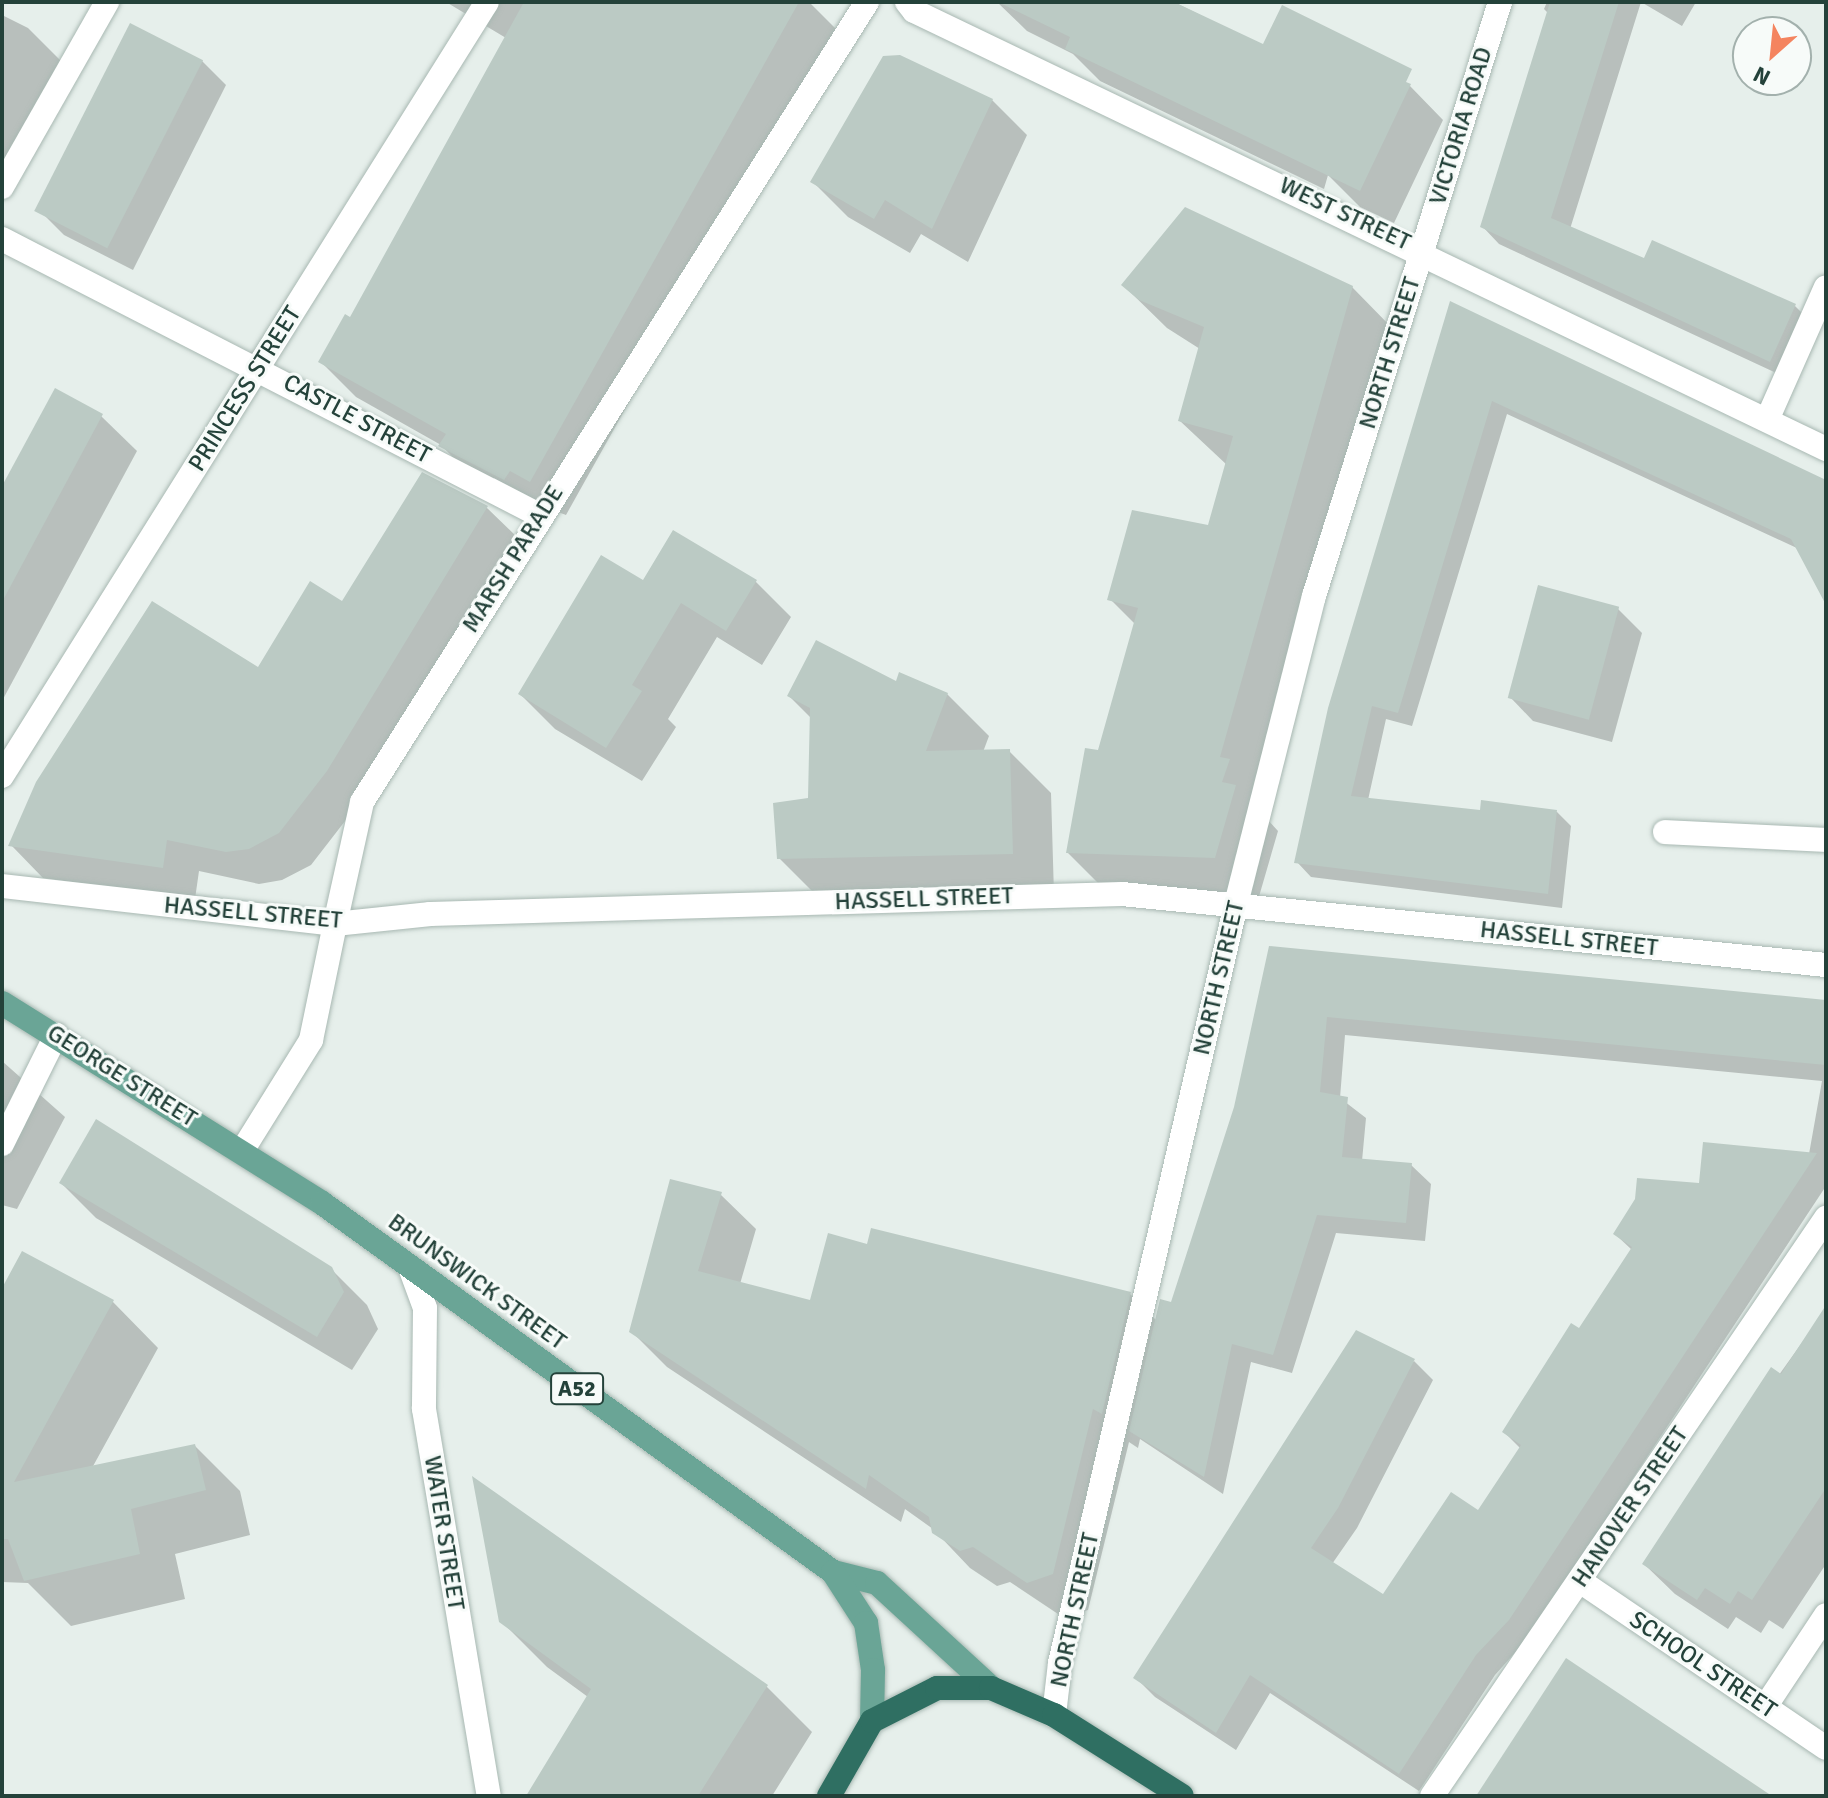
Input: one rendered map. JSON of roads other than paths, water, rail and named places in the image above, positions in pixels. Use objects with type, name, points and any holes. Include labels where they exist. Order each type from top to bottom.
[{"type":"highway","name":"A52","points":[[829,1796],[872,1721],[937,1688],[991,1688],[1054,1715],[1182,1796]]},
{"type":"main road","name":"GEORGE STREET","points":[[2,1003],[242,1151]]},
{"type":"main road","name":"BRUNSWICK STREET","points":[[242,1151],[833,1572]]},
{"type":"main road","name":"A52","points":[[833,1572],[877,1583],[991,1688]]},
{"type":"main road","name":"A52","points":[[833,1572],[866,1623],[873,1670],[872,1721]]},
{"type":"street","points":[[2,187],[107,2]]},
{"type":"street","name":"PRINCESS STREET","points":[[2,776],[487,2]]},
{"type":"street","name":"MARSH PARADE","points":[[242,1151],[311,1040],[362,802],[539,515],[867,2]]},
{"type":"street","name":"WEST STREET","points":[[907,2],[928,18],[1422,250],[1826,449]]},
{"type":"street","name":"VICTORIA ROAD","points":[[1422,250],[1500,2]]},
{"type":"street","name":"CASTLE STREET","points":[[2,239],[258,367],[539,515]]},
{"type":"street","name":"NORTH STREET","points":[[1054,1715],[1060,1663],[1236,904],[1314,596],[1422,250]]},
{"type":"street","points":[[1767,420],[1826,287]]},
{"type":"street","points":[[1665,832],[1826,840]]},
{"type":"street","name":"HASSELL STREET","points":[[11,889],[335,924],[430,914],[1122,894],[1826,965]]},
{"type":"street","points":[[2,1144],[56,1035]]},
{"type":"street","name":"HANOVER STREET","points":[[1432,1796],[1826,1218]]},
{"type":"street","name":"WATER STREET","points":[[411,1270],[425,1308],[424,1409],[489,1796]]},
{"type":"street","name":"SCHOOL STREET","points":[[1580,1581],[1826,1748]]},
{"type":"street","points":[[1765,1707],[1826,1615]]}]
